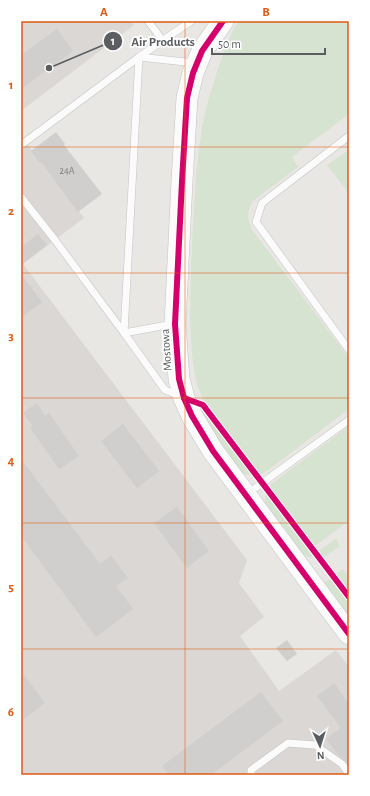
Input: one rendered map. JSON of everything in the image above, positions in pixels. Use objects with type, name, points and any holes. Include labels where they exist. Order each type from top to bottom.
[{"type":"street","name":"Mostowa","points":[[223,21],[202,51],[193,73],[187,98],[175,324],[179,379],[184,398],[192,416],[213,451],[349,634]]},
{"type":"lane","points":[[148,21],[163,41]]},
{"type":"lane","points":[[21,145],[139,57],[191,21]]},
{"type":"lane","points":[[139,57],[197,63]]},
{"type":"lane","points":[[124,332],[139,57]]},
{"type":"lane","points":[[349,136],[262,203],[256,222],[349,350]]},
{"type":"lane","points":[[21,197],[124,332],[165,390],[184,398]]},
{"type":"lane","points":[[124,332],[175,324]]},
{"type":"lane","points":[[245,495],[349,420]]},
{"type":"lane","points":[[251,775],[251,770],[288,743],[315,744],[342,764],[349,774]]},
{"type":"shaded area","points":[[21,21],[130,21],[134,25],[21,111]]},
{"type":"shaded area","points":[[21,136],[84,218],[23,264],[247,560],[239,583],[264,617],[240,636],[279,691],[336,650],[349,667],[349,775],[21,775]]},
{"type":"green space","points":[[239,21],[349,21],[349,114],[292,157],[298,167],[253,201],[249,209],[248,216],[249,223],[253,231],[349,358],[349,409],[267,471],[259,475],[208,409],[203,399],[197,385],[194,371],[190,319],[191,262],[196,173],[202,127],[219,65],[234,28]]},
{"type":"green space","points":[[349,150],[349,193],[327,165]]},
{"type":"green space","points":[[201,407],[252,475],[238,472],[207,422]]},
{"type":"green space","points":[[349,426],[349,521],[312,548],[317,555],[310,557],[304,556],[265,504],[266,492],[270,485]]},
{"type":"green space","points":[[336,539],[340,546],[323,558],[318,551]]},
{"type":"green space","points":[[343,569],[349,578],[349,620],[324,584]]},
{"type":"building","points":[[57,29],[73,51],[21,89],[21,55]]},
{"type":"building","points":[[56,132],[65,144],[64,145],[102,194],[78,212],[41,162],[40,163],[31,151]]},
{"type":"building","points":[[38,234],[47,245],[21,265],[21,247]]},
{"type":"building","points":[[21,274],[42,302],[21,318]]},
{"type":"building","points":[[37,403],[45,416],[49,413],[79,456],[59,469],[30,428],[33,426],[23,413]]},
{"type":"building","points":[[123,424],[159,471],[137,488],[101,441]]},
{"type":"building","points":[[21,459],[100,564],[111,556],[128,578],[116,586],[133,609],[96,637],[21,536]]},
{"type":"building","points":[[177,507],[209,551],[187,568],[154,523]]},
{"type":"building","points":[[287,640],[297,654],[287,661],[276,648]]},
{"type":"building","points":[[21,671],[45,703],[21,721]]},
{"type":"building","points":[[334,683],[349,704],[349,765],[338,755],[326,739],[341,728],[317,696]]},
{"type":"building","points":[[261,692],[283,721],[211,775],[169,775],[162,766]]},
{"type":"cycle path","points":[[223,21],[202,51],[193,73],[187,98],[175,324],[179,379],[184,398],[192,416],[213,451],[349,634]]},
{"type":"cycle path","points":[[184,398],[203,405],[349,597]]},
{"type":"place","name":"Air Products","points":[[49,68]]}]
